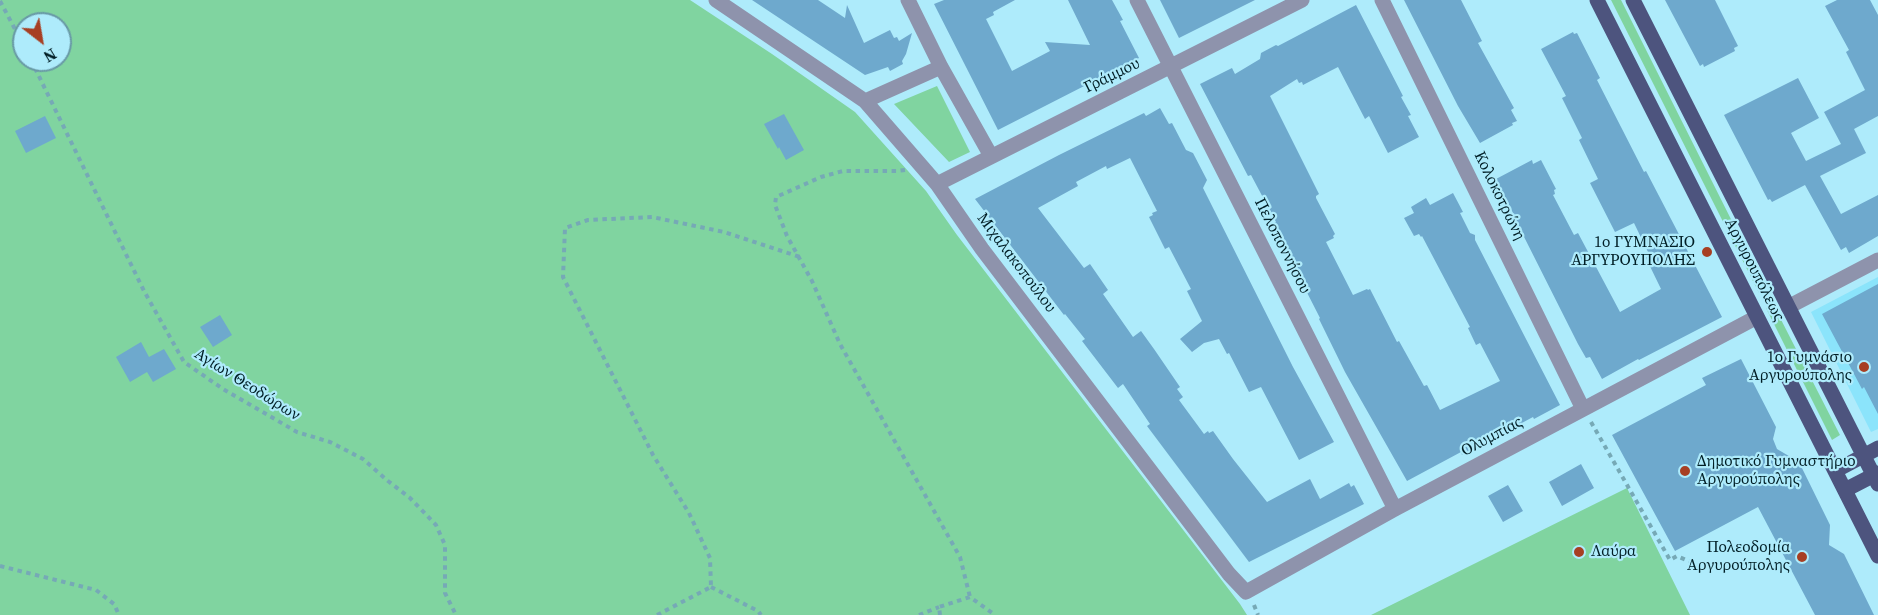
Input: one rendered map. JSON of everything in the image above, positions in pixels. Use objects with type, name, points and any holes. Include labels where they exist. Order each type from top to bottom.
[{"type":"main road","name":"Αργυρουπόλεως","points":[[1597,0],[1878,556]]},
{"type":"main road","name":"Αργυρουπόλεως","points":[[1633,0],[1863,456],[1876,477]]},
{"type":"main road","points":[[1835,471],[1878,448]]},
{"type":"main road","points":[[1845,490],[1876,477]]},
{"type":"street","name":"Μιχαλακοπούλου","points":[[716,0],[866,101],[938,184],[1003,277],[1229,574],[1246,592]]},
{"type":"street","points":[[908,0],[941,67],[991,156]]},
{"type":"street","name":"Πελοποννήσου","points":[[1137,0],[1395,509]]},
{"type":"street","name":"Γράμμου","points":[[938,184],[1302,0]]},
{"type":"street","name":"Κολοκοτρώνη","points":[[1382,0],[1584,409]]},
{"type":"street","points":[[866,101],[941,67]]},
{"type":"street","points":[[1788,307],[1878,260]]},
{"type":"street","name":"Ολυμπίας","points":[[1246,592],[1395,509],[1757,317]]},
{"type":"path","points":[[0,1],[12,24]]},
{"type":"path","name":"Αγίων Θεοδώρων","points":[[37,72],[144,291],[184,362],[223,389],[297,432],[330,442],[363,459],[410,498],[436,525],[445,545],[446,593],[456,615]]},
{"type":"path","points":[[919,162],[907,169],[897,171],[843,171],[821,177],[776,197],[775,205],[787,236],[800,257],[840,344],[960,557],[970,597],[995,615]]},
{"type":"path","points":[[711,587],[710,558],[689,513],[653,455],[563,277],[565,228],[588,220],[652,217],[724,232],[800,257]]},
{"type":"path","points":[[1584,409],[1670,560],[1677,556],[1705,568]]},
{"type":"path","points":[[0,566],[96,590],[114,604],[119,615]]},
{"type":"path","points":[[657,615],[711,587]]},
{"type":"path","points":[[711,587],[758,611],[761,615]]},
{"type":"path","points":[[919,615],[970,597]]},
{"type":"path","points":[[939,607],[940,615]]},
{"type":"shaded area","points":[[1878,277],[1878,429],[1871,432],[1811,312]]},
{"type":"green space","points":[[0,0],[690,0],[855,112],[926,191],[957,235],[1247,615],[0,615]]},
{"type":"green space","points":[[1611,0],[1621,0],[1766,289],[1759,293]]},
{"type":"green space","points":[[937,86],[970,152],[949,162],[894,104]]},
{"type":"green space","points":[[1773,304],[1840,435],[1832,440],[1766,308]]},
{"type":"green space","name":"Λαύρα","points":[[1627,488],[1690,615],[1371,615]]},
{"type":"building","points":[[752,0],[818,0],[845,18],[847,5],[864,43],[890,30],[894,38],[897,37],[899,41],[912,33],[903,64],[890,71],[888,67],[865,75]]},
{"type":"building","points":[[944,0],[1015,0],[993,12],[994,15],[986,19],[1012,71],[1050,51],[1045,42],[1090,45],[1068,0],[1112,0],[1139,58],[998,130],[934,4]]},
{"type":"building","points":[[1160,0],[1255,0],[1179,38]]},
{"type":"building","points":[[1404,0],[1461,0],[1482,41],[1478,43],[1514,108],[1511,110],[1517,121],[1512,123],[1513,125],[1480,143],[1458,106]]},
{"type":"building","points":[[1665,0],[1715,0],[1738,46],[1734,48],[1735,51],[1704,67],[1703,64],[1700,66]]},
{"type":"building","points":[[1837,0],[1870,0],[1878,15],[1878,116],[1854,129],[1866,153],[1820,176],[1841,214],[1878,195],[1878,236],[1849,253],[1846,247],[1841,250],[1805,185],[1772,202],[1768,200],[1724,115],[1798,78],[1819,118],[1791,133],[1806,161],[1841,144],[1824,112],[1865,90],[1846,52],[1849,50],[1825,6]]},
{"type":"building","points":[[1356,5],[1403,96],[1401,97],[1411,115],[1408,116],[1419,137],[1388,153],[1369,116],[1365,119],[1338,67],[1303,85],[1297,79],[1270,96],[1319,194],[1316,198],[1335,234],[1334,238],[1326,242],[1353,295],[1370,289],[1397,342],[1399,341],[1424,386],[1427,385],[1440,410],[1500,381],[1480,343],[1476,345],[1468,328],[1470,327],[1422,236],[1419,234],[1414,236],[1404,218],[1414,213],[1411,207],[1426,198],[1430,205],[1453,193],[1470,233],[1475,235],[1475,240],[1560,405],[1462,455],[1461,452],[1407,481],[1345,372],[1272,224],[1276,222],[1251,175],[1248,176],[1200,84],[1232,68],[1235,74],[1260,59],[1261,53]]},
{"type":"building","points":[[1573,32],[1577,33],[1600,78],[1597,80],[1722,317],[1602,379],[1590,357],[1586,358],[1578,344],[1496,179],[1532,160],[1533,164],[1541,160],[1556,189],[1553,195],[1574,235],[1578,233],[1620,312],[1661,289],[1644,254],[1648,252],[1634,223],[1615,232],[1590,183],[1598,179],[1579,140],[1582,138],[1562,98],[1566,96],[1541,49]]},
{"type":"building","points":[[1160,108],[1169,124],[1172,123],[1186,150],[1193,153],[1207,180],[1203,188],[1293,367],[1334,442],[1299,460],[1261,387],[1249,392],[1229,353],[1227,354],[1219,339],[1204,343],[1192,352],[1180,339],[1202,321],[1187,291],[1191,289],[1169,247],[1165,249],[1149,217],[1157,211],[1130,158],[1107,169],[1106,166],[1076,182],[1078,186],[1038,208],[1084,268],[1090,264],[1108,290],[1103,294],[1133,337],[1141,331],[1180,387],[1177,389],[1183,397],[1179,400],[1204,434],[1213,431],[1267,502],[1310,479],[1320,499],[1349,483],[1351,487],[1354,485],[1364,504],[1249,562],[1147,426],[1150,424],[1123,384],[1118,388],[1082,341],[1085,339],[975,199],[1144,113],[1146,116]]},
{"type":"building","points":[[784,114],[804,150],[786,160],[764,124]]},
{"type":"building","points":[[45,116],[56,138],[26,153],[15,131]]},
{"type":"building","name":"1ο Γυμνάσιο Αργυρούπολης","points":[[1878,284],[1878,414],[1822,314]]},
{"type":"building","points":[[220,315],[232,335],[213,347],[200,327]]},
{"type":"building","points":[[141,342],[149,357],[164,349],[176,369],[153,382],[147,372],[130,382],[116,357]]},
{"type":"building","points":[[1741,359],[1776,427],[1773,439],[1777,449],[1799,462],[1830,525],[1829,545],[1844,554],[1874,615],[1815,615],[1758,507],[1675,551],[1612,435],[1706,385],[1702,378]]},
{"type":"building","points":[[1581,464],[1594,488],[1562,506],[1549,482]]},
{"type":"building","points":[[1508,485],[1523,511],[1503,522],[1488,496]]},
{"type":"place","name":"1ο ΓΥΜΝΑΣΙΟ ΑΡΓΥΡΟΥΠΟΛΗΣ","points":[[1707,252]]},
{"type":"place","name":"1ο Γυμνάσιο Αργυρούπολης","points":[[1864,367]]},
{"type":"place","name":"Δημοτικό Γυμναστήριο Αργυρούπολης","points":[[1685,471]]},
{"type":"place","name":"Λαύρα","points":[[1579,552]]},
{"type":"place","name":"Πολεοδομία Αργυρούπολης","points":[[1802,557]]}]
